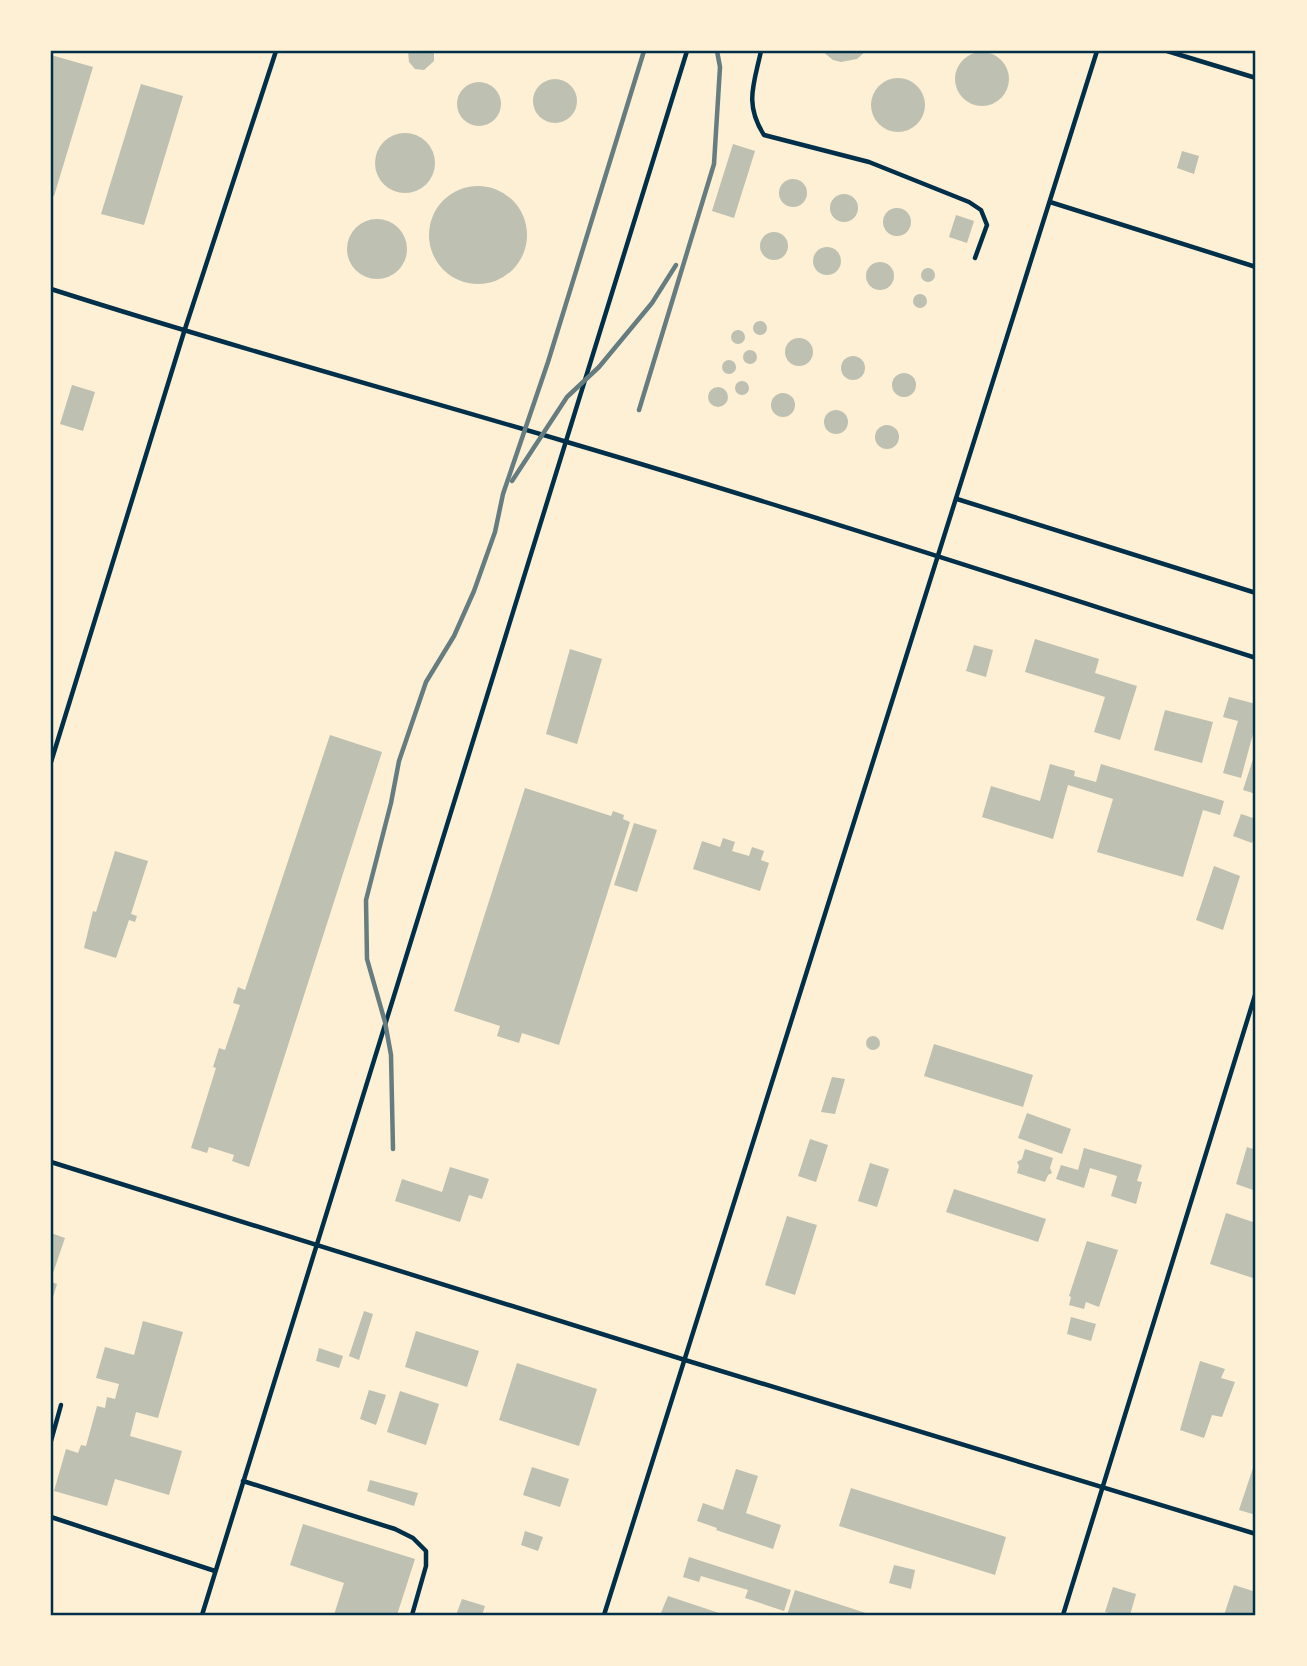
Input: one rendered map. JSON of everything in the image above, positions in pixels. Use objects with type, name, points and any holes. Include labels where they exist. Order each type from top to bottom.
[{"type":"lane","points":[[51,762],[184,332],[276,51]]},
{"type":"lane","points":[[202,1615],[687,51]]},
{"type":"lane","points":[[761,51],[752,96],[754,119],[764,135],[869,162],[970,202],[981,210],[987,225],[975,258]]},
{"type":"lane","points":[[604,1615],[1097,51]]},
{"type":"lane","points":[[1167,51],[1256,78]]},
{"type":"lane","points":[[1050,202],[1256,267]]},
{"type":"lane","points":[[51,289],[184,332],[565,441],[939,556],[1256,658]]},
{"type":"lane","points":[[957,499],[1256,593]]},
{"type":"lane","points":[[1063,1615],[1256,992]]},
{"type":"lane","points":[[51,1162],[685,1360],[1256,1534]]},
{"type":"lane","points":[[51,1441],[61,1405]]},
{"type":"lane","points":[[243,1481],[395,1529],[413,1538],[426,1551],[426,1566],[412,1615]]},
{"type":"lane","points":[[51,1517],[215,1571]]},
{"type":"building","points":[[408,51],[434,51],[434,61],[424,70],[415,69],[409,62]]},
{"type":"building","points":[[822,51],[866,51],[857,59],[841,62],[833,60]]},
{"type":"building","points":[[982,52],[1001,60],[1009,79],[1001,98],[982,106],[963,98],[955,79],[963,60]]},
{"type":"building","points":[[51,55],[93,67],[54,196],[51,195]]},
{"type":"building","points":[[898,78],[917,86],[925,105],[917,124],[898,132],[879,124],[871,105],[879,86]]},
{"type":"building","points":[[555,79],[570,86],[577,101],[570,116],[555,123],[540,116],[533,101],[540,86]]},
{"type":"building","points":[[479,82],[494,89],[501,104],[494,119],[479,126],[464,119],[457,104],[464,89]]},
{"type":"building","points":[[141,84],[183,96],[144,225],[101,214]]},
{"type":"building","points":[[399,133],[411,133],[430,146],[435,163],[433,175],[422,188],[411,193],[399,193],[380,180],[375,169],[375,157],[388,138]]},
{"type":"building","points":[[733,144],[755,151],[734,218],[712,211]]},
{"type":"building","points":[[1182,151],[1199,156],[1194,174],[1177,168]]},
{"type":"building","points":[[793,179],[803,183],[807,193],[803,203],[793,207],[783,203],[779,193],[783,183]]},
{"type":"building","points":[[478,186],[497,190],[513,200],[523,216],[527,235],[523,254],[513,270],[497,280],[478,284],[459,280],[443,270],[433,254],[429,235],[433,216],[443,200],[459,190]]},
{"type":"building","points":[[844,194],[854,198],[858,208],[854,218],[844,222],[834,218],[830,208],[834,198]]},
{"type":"building","points":[[897,208],[907,212],[911,222],[907,232],[897,236],[887,232],[883,222],[887,212]]},
{"type":"building","points":[[956,215],[974,221],[967,243],[949,237]]},
{"type":"building","points":[[371,219],[383,219],[402,232],[407,249],[405,261],[394,274],[383,279],[371,279],[352,266],[347,255],[347,243],[360,224]]},
{"type":"building","points":[[774,232],[784,236],[788,246],[784,256],[774,260],[764,256],[760,246],[764,236]]},
{"type":"building","points":[[827,247],[837,251],[841,261],[837,271],[827,275],[817,271],[813,261],[817,251]]},
{"type":"building","points":[[880,262],[890,266],[894,276],[890,286],[880,290],[870,286],[866,276],[870,266]]},
{"type":"building","points":[[925,268],[931,268],[935,275],[931,282],[925,282],[921,278],[921,272]]},
{"type":"building","points":[[917,294],[923,294],[927,301],[923,308],[917,308],[913,304],[913,298]]},
{"type":"building","points":[[757,321],[763,321],[767,328],[763,335],[757,335],[753,331],[753,325]]},
{"type":"building","points":[[735,330],[741,330],[745,337],[741,344],[735,344],[731,340],[731,334]]},
{"type":"building","points":[[799,338],[809,342],[813,352],[809,362],[799,366],[789,362],[785,352],[789,342]]},
{"type":"building","points":[[747,350],[753,350],[757,357],[753,364],[747,364],[743,360],[743,354]]},
{"type":"building","points":[[853,356],[864,363],[865,368],[858,379],[853,380],[842,373],[841,368],[848,357]]},
{"type":"building","points":[[726,360],[732,360],[736,367],[732,374],[726,374],[722,370],[722,364]]},
{"type":"building","points":[[904,373],[915,380],[916,385],[909,396],[904,397],[893,390],[892,385],[899,374]]},
{"type":"building","points":[[739,381],[745,381],[749,388],[745,395],[739,395],[735,391],[735,385]]},
{"type":"building","points":[[72,385],[95,392],[83,431],[60,424]]},
{"type":"building","points":[[718,387],[725,390],[728,397],[725,404],[718,407],[711,404],[708,397],[711,390]]},
{"type":"building","points":[[783,393],[794,400],[795,405],[788,416],[783,417],[772,410],[771,405],[778,394]]},
{"type":"building","points":[[836,410],[847,417],[848,422],[841,433],[836,434],[825,427],[824,422],[831,411]]},
{"type":"building","points":[[887,425],[898,432],[899,437],[892,448],[887,449],[876,442],[875,437],[882,426]]},
{"type":"building","points":[[1035,639],[1099,659],[1095,673],[1137,686],[1120,740],[1094,732],[1105,697],[1025,672]]},
{"type":"building","points":[[974,645],[993,650],[986,677],[966,671]]},
{"type":"building","points":[[570,649],[602,659],[577,744],[546,734]]},
{"type":"building","points":[[1229,697],[1256,704],[1256,723],[1241,778],[1223,773],[1238,721],[1223,717]]},
{"type":"building","points":[[1165,710],[1213,722],[1202,763],[1154,750]]},
{"type":"building","points":[[330,735],[382,752],[249,1167],[232,1161],[234,1155],[209,1147],[207,1153],[191,1148],[216,1068],[213,1067],[219,1048],[225,1050],[240,1005],[233,1003],[238,987],[245,990]]},
{"type":"building","points":[[1256,750],[1256,794],[1243,790]]},
{"type":"building","points":[[1050,764],[1075,771],[1074,776],[1096,782],[1101,764],[1224,801],[1220,815],[1203,810],[1183,877],[1097,852],[1113,799],[1068,785],[1053,839],[982,817],[991,786],[1040,801]]},
{"type":"building","points":[[525,788],[611,816],[613,811],[624,815],[623,819],[630,822],[559,1045],[522,1033],[519,1043],[497,1036],[500,1026],[454,1011]]},
{"type":"building","points":[[1241,814],[1256,819],[1256,833],[1252,843],[1233,836]]},
{"type":"building","points":[[634,823],[657,830],[637,892],[614,885]]},
{"type":"building","points":[[723,838],[735,842],[732,851],[749,856],[752,847],[764,851],[761,860],[769,863],[760,891],[693,869],[702,841],[720,847]]},
{"type":"building","points":[[115,851],[148,861],[131,914],[137,916],[135,922],[129,920],[116,958],[84,948],[93,911],[96,912]]},
{"type":"building","points":[[1214,866],[1240,876],[1223,930],[1196,920]]},
{"type":"building","points":[[870,1036],[876,1036],[880,1043],[876,1050],[870,1050],[866,1046],[866,1040]]},
{"type":"building","points":[[934,1044],[1033,1075],[1023,1107],[924,1076]]},
{"type":"building","points":[[832,1077],[845,1079],[835,1114],[821,1112]]},
{"type":"building","points":[[1027,1113],[1071,1129],[1062,1154],[1018,1138]]},
{"type":"building","points":[[810,1139],[828,1145],[816,1182],[798,1176]]},
{"type":"building","points":[[1247,1147],[1256,1150],[1256,1191],[1236,1184]]},
{"type":"building","points":[[1084,1148],[1142,1165],[1137,1181],[1142,1182],[1136,1204],[1111,1196],[1117,1176],[1090,1168],[1084,1188],[1056,1179],[1061,1165],[1078,1170]]},
{"type":"building","points":[[1025,1149],[1053,1158],[1050,1168],[1052,1173],[1045,1182],[1017,1173],[1017,1162],[1022,1159]]},
{"type":"building","points":[[870,1163],[889,1169],[877,1207],[858,1201]]},
{"type":"building","points":[[450,1167],[489,1179],[482,1199],[469,1195],[460,1222],[395,1201],[402,1179],[442,1192]]},
{"type":"building","points":[[954,1189],[1046,1219],[1038,1242],[946,1212]]},
{"type":"building","points":[[1226,1213],[1256,1223],[1256,1279],[1210,1264]]},
{"type":"building","points":[[787,1216],[817,1225],[795,1295],[765,1285]]},
{"type":"building","points":[[51,1233],[65,1238],[51,1279]]},
{"type":"building","points":[[1087,1241],[1118,1250],[1099,1307],[1086,1302],[1084,1309],[1069,1305],[1069,1296]]},
{"type":"building","points":[[51,1282],[57,1284],[53,1297],[51,1296]]},
{"type":"building","points":[[364,1311],[373,1314],[359,1360],[349,1356]]},
{"type":"building","points":[[1071,1317],[1096,1324],[1091,1341],[1067,1334]]},
{"type":"building","points":[[143,1321],[183,1332],[158,1418],[136,1412],[130,1436],[182,1451],[169,1495],[115,1479],[107,1506],[54,1491],[66,1449],[78,1453],[81,1445],[86,1446],[97,1406],[105,1408],[107,1397],[115,1399],[119,1384],[96,1378],[105,1347],[134,1355]]},
{"type":"building","points":[[416,1331],[479,1351],[467,1387],[405,1367]]},
{"type":"building","points":[[319,1348],[343,1356],[339,1368],[316,1361]]},
{"type":"building","points":[[1200,1361],[1225,1369],[1221,1378],[1235,1382],[1222,1417],[1212,1415],[1204,1438],[1180,1430]]},
{"type":"building","points":[[517,1363],[597,1389],[579,1446],[499,1420]]},
{"type":"building","points":[[369,1390],[386,1395],[376,1425],[360,1419]]},
{"type":"building","points":[[400,1391],[439,1404],[426,1445],[387,1432]]},
{"type":"building","points":[[1256,1459],[1256,1515],[1239,1510]]},
{"type":"building","points":[[532,1467],[569,1479],[560,1507],[523,1495]]},
{"type":"building","points":[[736,1469],[758,1476],[746,1513],[781,1525],[773,1549],[697,1521],[703,1503],[723,1510]]},
{"type":"building","points":[[370,1480],[418,1493],[414,1506],[367,1491]]},
{"type":"building","points":[[851,1488],[1006,1537],[995,1575],[839,1526]]},
{"type":"building","points":[[303,1524],[415,1559],[397,1615],[334,1615],[344,1583],[290,1565]]},
{"type":"building","points":[[525,1531],[543,1537],[538,1551],[521,1545]]},
{"type":"building","points":[[689,1557],[791,1590],[784,1611],[745,1598],[748,1590],[701,1576],[699,1582],[683,1577]]},
{"type":"building","points":[[894,1565],[915,1570],[911,1589],[889,1583]]},
{"type":"building","points":[[1234,1585],[1256,1592],[1256,1615],[1224,1615]]},
{"type":"building","points":[[1113,1587],[1136,1594],[1130,1615],[1105,1612]]},
{"type":"building","points":[[795,1590],[872,1615],[787,1615]]},
{"type":"building","points":[[668,1596],[725,1615],[660,1615]]},
{"type":"building","points":[[462,1599],[485,1606],[482,1615],[456,1615]]},
{"type":"railway","points":[[393,1149],[391,1055],[385,1022],[367,959],[366,900],[399,761],[426,682],[454,636],[474,591],[495,532],[503,494],[548,362],[644,51]]},
{"type":"railway","points":[[639,410],[714,164],[720,67],[717,51]]},
{"type":"railway","points":[[512,481],[567,397],[599,367],[652,303],[676,265]]}]
